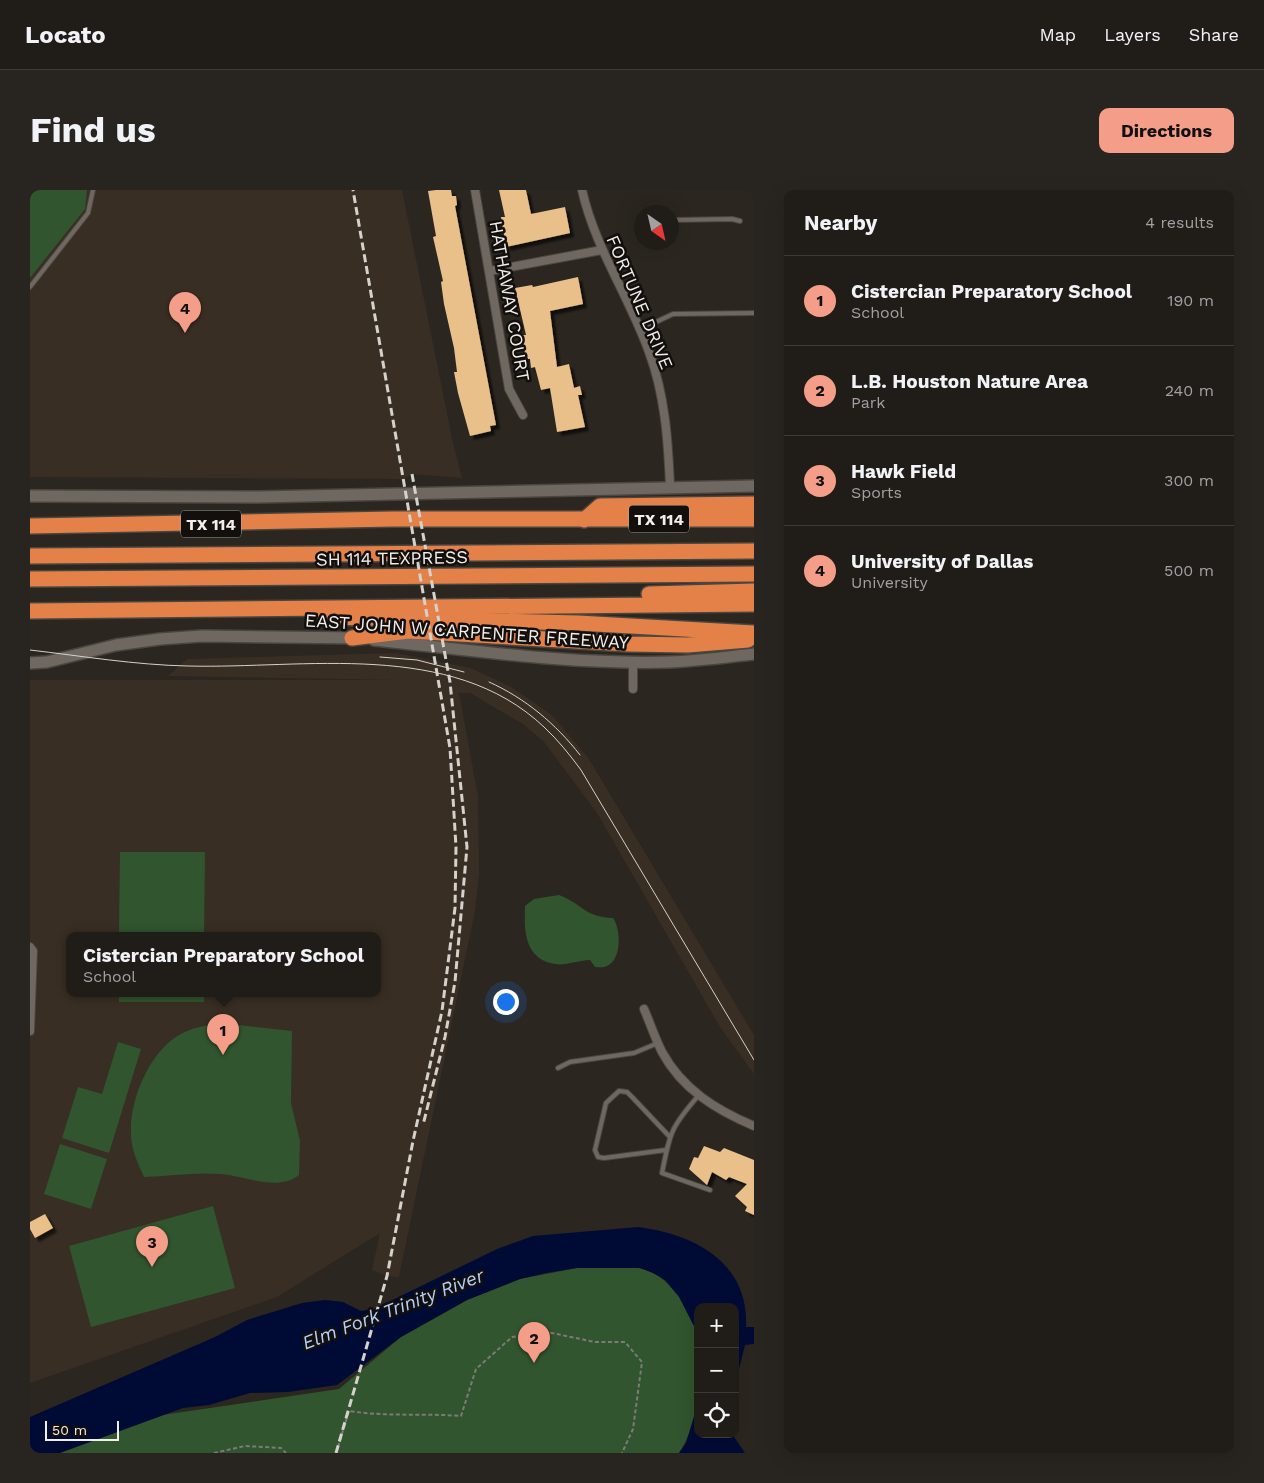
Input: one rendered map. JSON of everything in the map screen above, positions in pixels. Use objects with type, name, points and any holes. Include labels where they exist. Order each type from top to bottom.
[{"type":"highway","points":[[584,520],[600,506],[754,504]]},
{"type":"highway","name":"TX 114","points":[[30,526],[393,519],[754,519]]},
{"type":"highway","name":"SH 114 TEXPRESS","points":[[30,556],[754,551]]},
{"type":"highway","name":"SH 114 TEXPRESS","points":[[30,579],[754,574]]},
{"type":"highway","points":[[414,607],[439,601],[754,591]]},
{"type":"highway","name":"EAST JOHN W CARPENTER FREEWAY","points":[[30,611],[754,604]]},
{"type":"highway","points":[[290,608],[307,617],[578,623],[754,633]]},
{"type":"highway","points":[[352,638],[408,632],[629,644],[688,645],[754,639]]},
{"type":"main road","points":[[30,496],[349,495],[561,491],[670,486],[754,486]]},
{"type":"main road","name":"EAST JOHN W CARPENTER FREEWAY","points":[[30,663],[47,662],[116,645],[202,636],[352,638],[474,652],[633,662],[703,660],[754,654]]},
{"type":"street","name":"HATHAWAY COURT","points":[[475,190],[509,389],[523,415]]},
{"type":"street","name":"FORTUNE DRIVE","points":[[582,190],[587,212],[602,250],[648,350],[664,409],[670,486]]},
{"type":"street","points":[[489,271],[602,250]]},
{"type":"street","points":[[633,662],[633,689]]},
{"type":"street","points":[[30,947],[33,951],[30,1031]]},
{"type":"street","points":[[644,1008],[658,1043],[680,1077],[699,1095],[730,1116],[754,1126]]},
{"type":"lane","points":[[30,287],[88,213],[93,190]]},
{"type":"lane","points":[[679,220],[732,219],[740,221]]},
{"type":"lane","points":[[639,330],[674,314],[754,312]]},
{"type":"lane","points":[[558,1068],[570,1062],[634,1053],[658,1043]]},
{"type":"lane","points":[[666,1150],[604,1158],[598,1157],[595,1150],[606,1103],[619,1091],[626,1092],[669,1136]]},
{"type":"lane","points":[[699,1095],[677,1120],[669,1136],[662,1173],[710,1190]]},
{"type":"path","points":[[336,1453],[349,1411],[378,1416],[434,1414],[461,1416],[476,1369],[512,1337],[547,1332],[595,1342],[625,1342],[642,1362],[633,1429],[622,1453]]},
{"type":"path","points":[[214,1453],[245,1446],[280,1448],[286,1453]]},
{"type":"shaded area","points":[[30,190],[402,190],[453,443],[462,478],[412,474],[403,479],[30,477]]},
{"type":"shaded area","points":[[396,653],[471,668],[511,687],[552,715],[589,759],[754,1035],[754,1074],[720,1027],[597,813],[544,742],[523,724],[470,693],[459,693],[478,796],[479,874],[475,911],[399,1277],[387,1276],[372,1270],[380,1233],[277,1297],[30,1383],[30,680],[396,680],[168,676],[187,659]]},
{"type":"green space","points":[[30,190],[87,190],[85,209],[30,278]]},
{"type":"green space","points":[[120,852],[205,852],[204,932],[119,932]]},
{"type":"green space","points":[[559,895],[589,913],[613,918],[618,929],[619,944],[612,963],[606,967],[595,967],[590,960],[555,964],[545,961],[532,950],[526,934],[525,906],[534,899]]},
{"type":"green space","points":[[119,997],[204,997],[204,1002],[119,1002]]},
{"type":"green space","points":[[220,1023],[292,1031],[291,1103],[300,1141],[299,1175],[291,1180],[271,1183],[221,1174],[144,1177],[132,1145],[131,1120],[145,1074],[153,1060],[174,1038],[187,1031]]},
{"type":"green space","points":[[118,1042],[141,1049],[109,1153],[62,1138],[78,1087],[102,1094]]},
{"type":"green space","points":[[60,1144],[107,1159],[91,1209],[44,1194]]},
{"type":"green space","points":[[213,1206],[235,1288],[91,1327],[69,1246]]},
{"type":"green space","points":[[616,1266],[636,1268],[653,1273],[675,1291],[694,1322],[694,1416],[690,1431],[679,1453],[59,1453],[162,1415],[339,1389],[401,1337],[467,1300],[520,1279],[577,1268]]},
{"type":"water","name":"Elm Fork Trinity River","points":[[638,1227],[679,1236],[698,1245],[714,1255],[728,1269],[738,1285],[745,1304],[746,1327],[754,1327],[754,1344],[745,1345],[739,1369],[739,1303],[694,1303],[694,1326],[679,1297],[665,1280],[653,1273],[640,1268],[577,1268],[520,1279],[467,1300],[401,1337],[337,1385],[288,1392],[250,1393],[209,1405],[183,1408],[60,1453],[30,1453],[30,1417],[215,1337],[247,1320],[302,1303],[325,1300],[343,1302],[361,1311],[374,1309],[497,1249],[533,1236]]},
{"type":"water","points":[[694,1416],[694,1438],[735,1438],[745,1453],[679,1453],[686,1443]]},
{"type":"building","points":[[451,190],[452,196],[456,196],[457,205],[455,206],[496,425],[490,426],[491,431],[470,436],[454,372],[457,372],[454,348],[444,304],[441,282],[443,281],[433,237],[436,236],[428,191]]},
{"type":"building","points":[[499,190],[526,190],[531,214],[565,207],[570,233],[506,247],[501,217],[505,217]]},
{"type":"building","points":[[578,277],[583,304],[550,311],[557,367],[569,364],[574,388],[580,386],[582,395],[578,395],[585,427],[557,432],[550,388],[541,390],[535,367],[531,368],[530,359],[526,359],[522,335],[526,335],[515,288],[532,285],[533,287]]},
{"type":"building","points":[[704,1146],[720,1152],[724,1148],[754,1160],[754,1215],[745,1211],[747,1207],[735,1196],[747,1184],[729,1177],[726,1180],[712,1172],[707,1185],[689,1169],[694,1157],[698,1158]]},
{"type":"building","points":[[45,1214],[53,1228],[35,1238],[30,1229],[30,1222]]},
{"type":"tram line","points":[[30,650],[128,662],[188,666],[328,663],[375,665],[421,670],[466,681],[507,699],[544,727],[581,770],[754,1060]]},
{"type":"tram line","points":[[380,657],[417,660],[464,672]]},
{"type":"tram line","points":[[489,682],[515,696],[539,713],[561,733],[580,755]]},
{"type":"railway","points":[[336,1453],[387,1276],[413,1141],[442,1011],[455,908],[456,847],[450,748],[353,190]]},
{"type":"railway","points":[[412,474],[450,682],[467,847],[455,982],[445,1037],[423,1125]]},
{"type":"place","name":"University of Dallas","points":[[185,333]]},
{"type":"place","name":"Cistercian Preparatory School","points":[[223,1055]]},
{"type":"place","name":"Hawk Field","points":[[152,1267]]},
{"type":"place","name":"L.B. Houston Nature Area","points":[[534,1363]]}]
